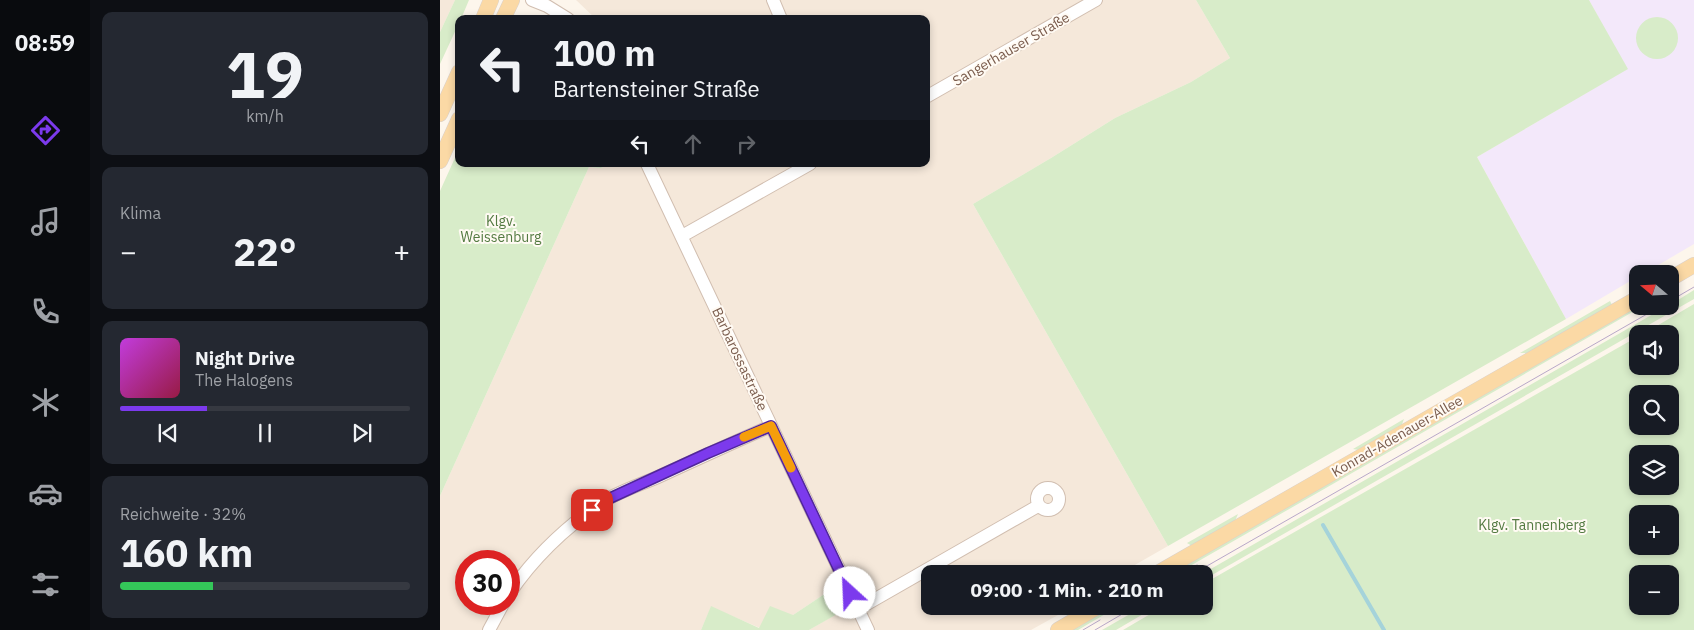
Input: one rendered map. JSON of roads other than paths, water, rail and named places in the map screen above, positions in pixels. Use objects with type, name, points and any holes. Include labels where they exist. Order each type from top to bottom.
[{"type":"main road","points":[[485,15],[491,0]]},
{"type":"main road","points":[[505,15],[512,0]]},
{"type":"main road","points":[[440,114],[455,81]]},
{"type":"main road","points":[[440,161],[455,128]]},
{"type":"main road","points":[[1679,274],[1694,265]]},
{"type":"main road","name":"Konrad-Adenauer-Allee","points":[[1172,565],[1629,303]]},
{"type":"main road","points":[[1058,630],[1084,615]]},
{"type":"street","points":[[532,0],[562,15]]},
{"type":"street","points":[[773,0],[780,15]]},
{"type":"street","name":"Sangerhauser Straße","points":[[930,96],[1096,0]]},
{"type":"street","name":"Barbarossastraße","points":[[649,167],[868,630]]},
{"type":"street","points":[[682,236],[805,167]]},
{"type":"street","points":[[520,578],[543,551],[578,520],[606,500],[771,426]]},
{"type":"street","points":[[858,609],[1038,506]]},
{"type":"street","points":[[489,630],[497,615]]},
{"type":"waterway","points":[[1323,525],[1384,630]]},
{"type":"tram line","points":[[1679,296],[1694,287]]},
{"type":"tram line","points":[[1209,565],[1645,315]]},
{"type":"tram line","points":[[1095,630],[1121,615]]},
{"type":"tram line","points":[[1083,630],[1100,620]]},
{"type":"park label","name":"Klgv. Weissenburg","points":[[501,230]]},
{"type":"park label","name":"Klgv. Tannenberg","points":[[1532,525]]}]
